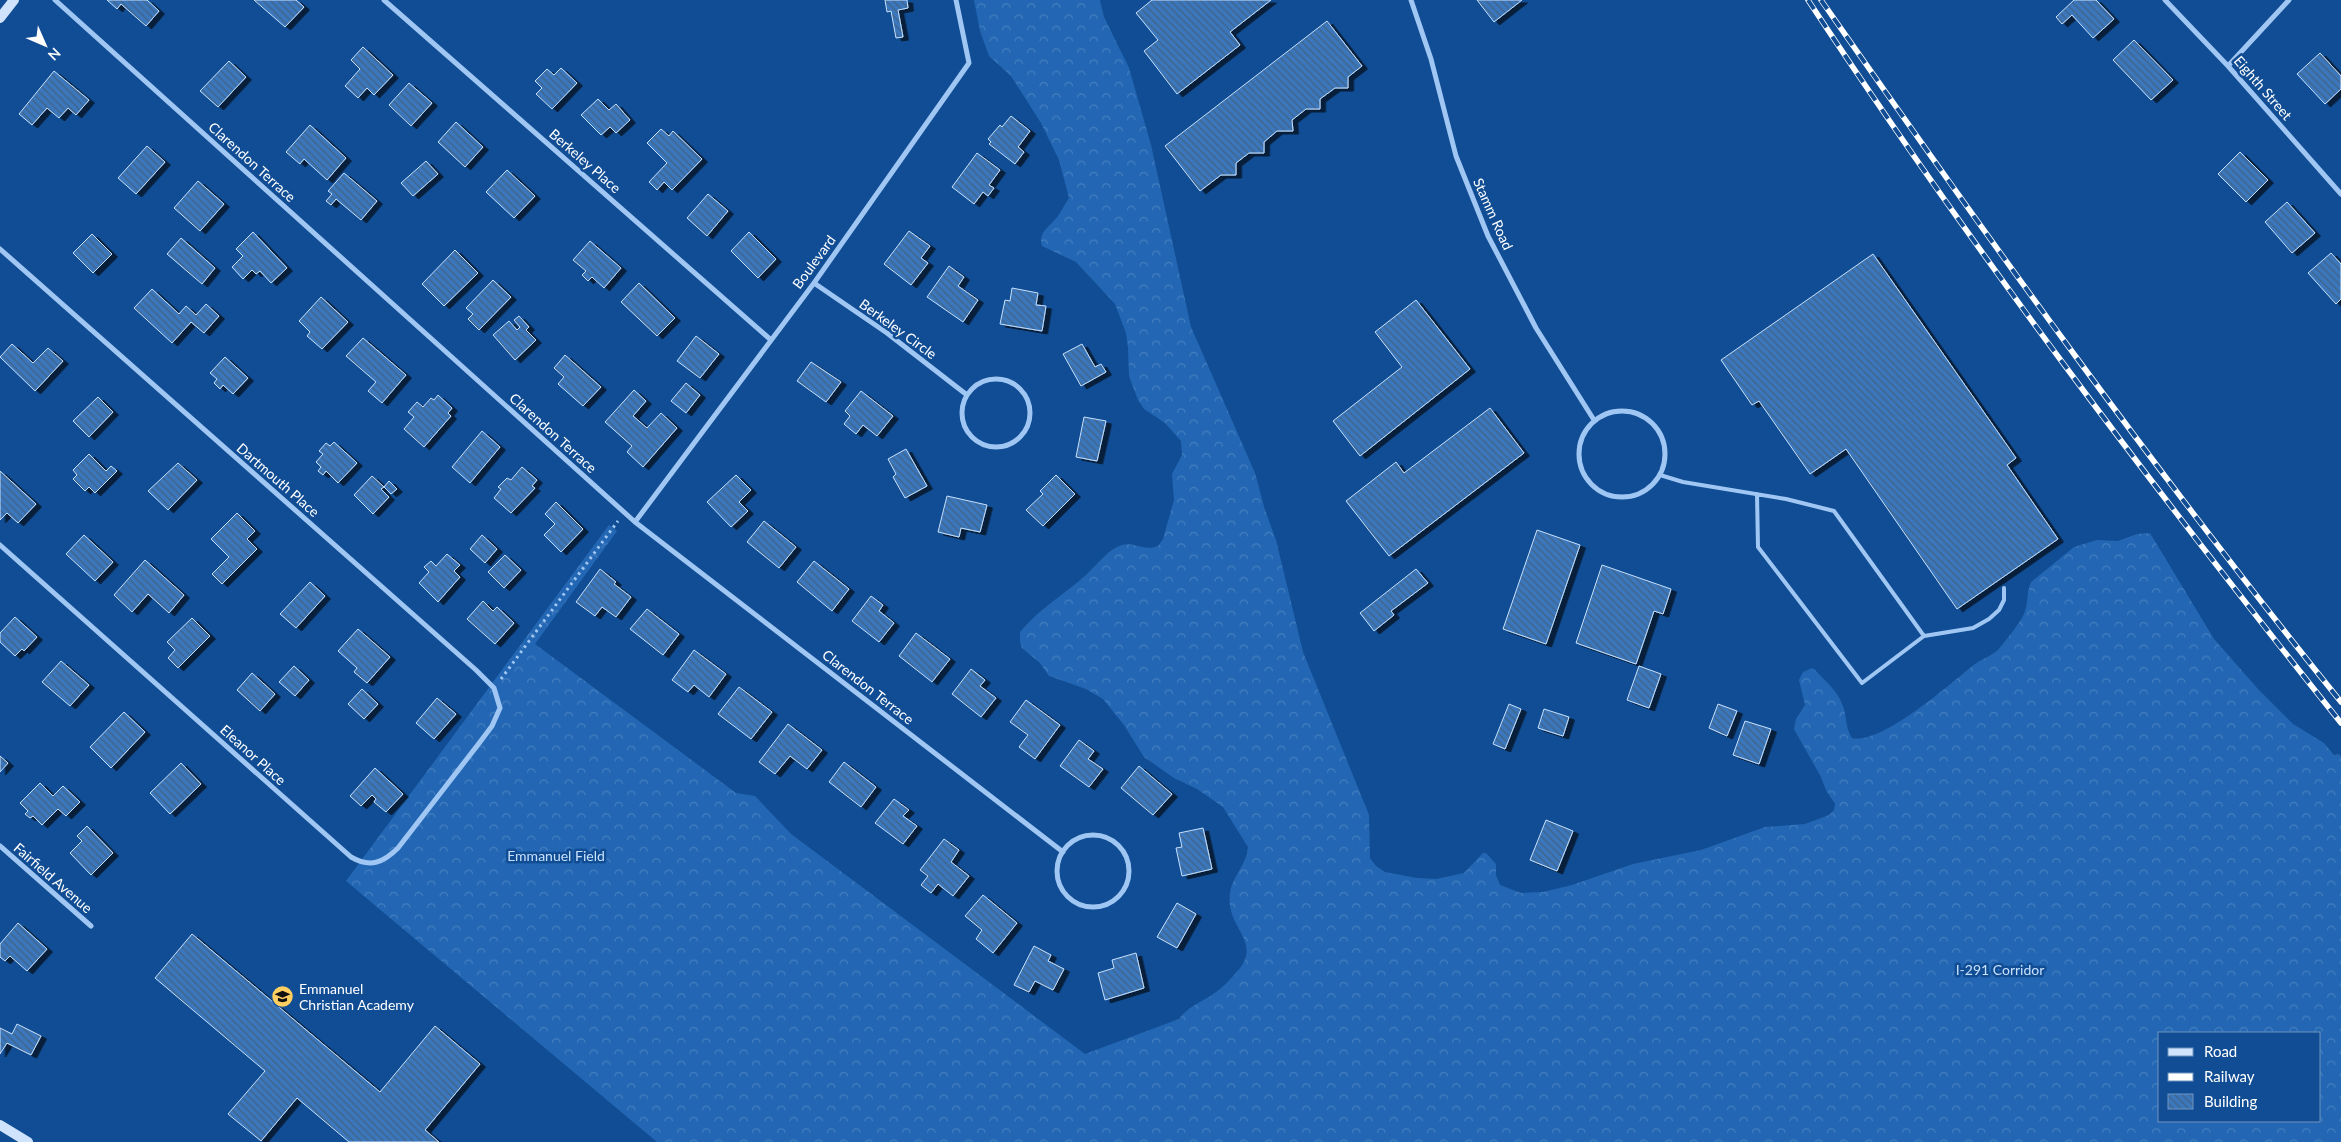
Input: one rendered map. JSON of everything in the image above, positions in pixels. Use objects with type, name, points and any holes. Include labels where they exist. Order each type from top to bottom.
[{"type":"main road","points":[[0,18],[14,0]]},
{"type":"main road","points":[[0,1125],[28,1142]]},
{"type":"street","name":"Clarendon Terrace","points":[[55,0],[635,522],[1063,852]]},
{"type":"street","name":"Berkeley Place","points":[[384,0],[771,340]]},
{"type":"street","name":"Boulevard","points":[[635,522],[814,283],[969,63],[956,0]]},
{"type":"street","name":"Stamm Road","points":[[1411,0],[1431,60],[1456,156],[1488,236],[1536,328],[1594,420]]},
{"type":"street","name":"Eighth Street","points":[[2165,0],[2228,66],[2341,194]]},
{"type":"street","points":[[2228,66],[2289,0]]},
{"type":"street","name":"Dartmouth Place","points":[[0,249],[494,688]]},
{"type":"street","name":"Berkeley Circle","points":[[814,283],[887,333],[967,395]]},
{"type":"street","points":[[1003,380],[1012,383],[1027,397],[1031,417],[1028,427],[1022,436],[1005,447],[995,448],[980,444],[968,434],[964,425],[963,404],[967,395],[974,387],[983,382],[1003,380]]},
{"type":"street","points":[[1626,410],[1643,415],[1656,426],[1664,441],[1665,458],[1660,475],[1649,488],[1634,496],[1617,498],[1601,493],[1588,482],[1580,466],[1578,449],[1583,433],[1594,420],[1609,412],[1626,410]]},
{"type":"street","name":"Eleanor Place","points":[[0,545],[351,857],[360,862],[371,863],[387,859],[480,742],[492,726],[500,708],[494,688]]},
{"type":"street","points":[[1093,835],[1115,842],[1126,857],[1129,874],[1126,886],[1114,899],[1099,906],[1087,906],[1076,902],[1060,886],[1057,874],[1058,862],[1063,852],[1070,843],[1081,837],[1093,835]]},
{"type":"street","name":"Fairfield Avenue","points":[[0,846],[91,926]]},
{"type":"lane","points":[[1660,475],[1683,482],[1757,494],[1834,511],[1924,636]]},
{"type":"lane","points":[[1757,494],[1758,547],[1862,683],[1924,636],[1973,628],[1989,620],[1999,610],[2004,600],[2004,588]]},
{"type":"path","points":[[494,688],[624,512]]},
{"type":"green space","points":[[974,0],[1100,0],[1104,17],[1129,68],[1151,145],[1191,327],[1255,473],[1265,510],[1276,540],[1303,652],[1369,815],[1370,858],[1376,866],[1385,872],[1417,878],[1436,879],[1464,873],[1483,853],[1486,853],[1496,864],[1496,875],[1500,885],[1521,893],[1543,892],[1572,885],[1633,864],[1701,850],[1765,827],[1805,824],[1829,815],[1834,810],[1835,804],[1794,729],[1796,719],[1805,705],[1799,680],[1803,672],[1812,668],[1834,690],[1844,708],[1848,730],[1852,738],[1865,738],[1880,732],[1916,711],[1975,664],[1998,650],[2023,616],[2031,582],[2074,547],[2097,540],[2118,541],[2137,534],[2150,533],[2214,639],[2258,689],[2293,724],[2324,743],[2334,755],[2339,754],[2341,757],[2341,1142],[657,1142],[346,881],[609,525],[617,531],[535,644],[736,793],[755,796],[791,834],[1085,1054],[1179,1019],[1191,1008],[1223,987],[1240,968],[1245,958],[1247,949],[1232,915],[1230,893],[1231,887],[1245,859],[1248,847],[1223,807],[1197,789],[1174,778],[1144,757],[1124,725],[1103,699],[1086,689],[1049,676],[1040,663],[1022,648],[1020,642],[1020,632],[1028,623],[1087,574],[1112,550],[1127,544],[1150,548],[1159,545],[1163,539],[1174,500],[1172,474],[1182,455],[1181,441],[1165,423],[1144,409],[1138,400],[1129,376],[1126,333],[1115,304],[1076,262],[1042,246],[1043,233],[1058,216],[1069,198],[1059,160],[1041,123],[1011,76],[989,56],[980,31]]},
{"type":"building","points":[[107,0],[147,0],[159,11],[146,26],[121,4],[117,9]]},
{"type":"building","points":[[254,0],[296,0],[304,7],[285,27]]},
{"type":"building","points":[[885,0],[907,0],[908,8],[898,10],[903,37],[896,38],[891,11],[887,12]]},
{"type":"building","points":[[1152,0],[1271,0],[1230,32],[1240,45],[1177,94],[1144,51],[1158,40],[1136,13]]},
{"type":"building","points":[[1477,0],[1522,0],[1494,22]]},
{"type":"building","points":[[2074,0],[2096,0],[2114,19],[2093,38],[2072,15],[2062,24],[2056,17]]},
{"type":"building","points":[[1327,21],[1362,66],[1348,77],[1348,88],[1335,88],[1320,99],[1320,109],[1306,109],[1292,120],[1293,131],[1277,131],[1264,142],[1264,153],[1249,153],[1236,163],[1236,175],[1221,175],[1200,191],[1165,146]]},
{"type":"building","points":[[2134,40],[2173,80],[2151,100],[2113,60]]},
{"type":"building","points":[[363,47],[393,75],[374,95],[367,88],[358,98],[345,86],[360,69],[351,60]]},
{"type":"building","points":[[2320,53],[2341,76],[2341,89],[2325,104],[2297,74]]},
{"type":"building","points":[[229,61],[246,77],[218,107],[200,91]]},
{"type":"building","points":[[561,68],[577,83],[552,109],[536,94],[542,88],[535,81],[547,69],[554,75]]},
{"type":"building","points":[[54,71],[89,100],[76,115],[68,108],[59,118],[47,108],[32,125],[19,114]]},
{"type":"building","points":[[409,83],[432,103],[411,126],[389,105]]},
{"type":"building","points":[[598,99],[609,110],[616,104],[630,120],[616,133],[610,127],[601,135],[581,115]]},
{"type":"building","points":[[1011,116],[1030,131],[1018,147],[1024,152],[1015,164],[989,144],[991,142],[988,139]]},
{"type":"building","points":[[456,122],[483,147],[465,167],[438,142]]},
{"type":"building","points":[[310,125],[346,158],[327,180],[304,159],[300,164],[286,152]]},
{"type":"building","points":[[661,129],[669,136],[673,131],[702,159],[672,190],[664,182],[657,190],[649,182],[667,163],[647,143]]},
{"type":"building","points":[[147,146],[165,162],[136,194],[118,178]]},
{"type":"building","points":[[2240,152],[2268,180],[2246,202],[2218,174]]},
{"type":"building","points":[[977,153],[1000,170],[989,185],[994,188],[988,196],[983,192],[974,204],[952,187]]},
{"type":"building","points":[[426,161],[438,174],[413,196],[401,183]]},
{"type":"building","points":[[507,170],[535,196],[514,218],[486,192]]},
{"type":"building","points":[[344,173],[377,201],[361,220],[336,199],[331,205],[326,201],[332,194],[328,191]]},
{"type":"building","points":[[198,181],[224,204],[200,231],[174,208]]},
{"type":"building","points":[[708,194],[728,211],[707,236],[687,218]]},
{"type":"building","points":[[2287,202],[2315,233],[2292,253],[2265,222]]},
{"type":"building","points":[[909,231],[930,246],[921,258],[928,263],[911,285],[884,264]]},
{"type":"building","points":[[253,232],[287,268],[271,283],[260,271],[256,274],[252,270],[243,279],[232,267],[243,256],[236,249]]},
{"type":"building","points":[[749,232],[776,259],[758,278],[731,251]]},
{"type":"building","points":[[92,234],[112,254],[93,273],[73,253]]},
{"type":"building","points":[[181,238],[215,268],[202,284],[167,254]]},
{"type":"building","points":[[590,241],[621,268],[604,288],[592,277],[588,281],[582,275],[586,271],[573,260]]},
{"type":"building","points":[[455,250],[478,273],[444,306],[422,284]]},
{"type":"building","points":[[2331,253],[2341,264],[2341,299],[2336,304],[2308,273]]},
{"type":"building","points":[[1873,254],[2016,458],[2007,465],[2058,539],[1957,609],[1846,449],[1810,474],[1759,401],[1752,405],[1721,360]]},
{"type":"building","points":[[949,266],[964,277],[958,286],[978,300],[963,322],[927,297]]},
{"type":"building","points":[[493,280],[511,297],[479,330],[468,319],[473,314],[466,308]]},
{"type":"building","points":[[639,283],[675,318],[657,336],[621,302]]},
{"type":"building","points":[[1012,288],[1038,293],[1036,305],[1046,306],[1042,331],[1000,324],[1005,300],[1010,301]]},
{"type":"building","points":[[152,289],[179,314],[186,306],[196,315],[206,304],[219,316],[204,333],[191,322],[172,343],[134,308]]},
{"type":"building","points":[[321,297],[348,322],[322,349],[307,336],[310,332],[299,321]]},
{"type":"building","points":[[1416,300],[1470,369],[1360,456],[1333,421],[1402,367],[1375,332]]},
{"type":"building","points":[[519,316],[529,327],[526,330],[536,340],[515,360],[493,335],[509,321],[517,330],[520,327],[514,320]]},
{"type":"building","points":[[696,336],[719,354],[700,378],[677,361]]},
{"type":"building","points":[[363,338],[406,375],[382,403],[368,391],[376,382],[346,356]]},
{"type":"building","points":[[12,344],[33,363],[48,348],[63,361],[35,391],[0,357]]},
{"type":"building","points":[[1082,344],[1095,367],[1101,364],[1106,372],[1081,386],[1063,354]]},
{"type":"building","points":[[565,355],[601,387],[583,406],[558,384],[564,377],[554,368]]},
{"type":"building","points":[[225,357],[248,378],[233,394],[223,385],[220,389],[214,383],[217,379],[210,373]]},
{"type":"building","points":[[811,362],[841,382],[826,402],[797,381]]},
{"type":"building","points":[[686,383],[700,395],[686,413],[671,401]]},
{"type":"building","points":[[634,390],[646,401],[633,416],[647,428],[661,413],[677,428],[643,467],[627,452],[632,446],[605,422]]},
{"type":"building","points":[[861,391],[893,416],[877,436],[863,425],[856,434],[844,424],[850,416],[845,411]]},
{"type":"building","points":[[438,395],[452,408],[448,413],[451,416],[424,447],[404,429],[414,417],[408,412],[417,402],[423,407],[431,398],[434,400]]},
{"type":"building","points":[[98,397],[113,412],[89,437],[73,421]]},
{"type":"building","points":[[1490,408],[1524,453],[1389,556],[1346,501],[1396,462],[1404,473]]},
{"type":"building","points":[[1084,417],[1106,421],[1097,461],[1076,457]]},
{"type":"building","points":[[482,431],[500,447],[470,483],[452,467]]},
{"type":"building","points":[[334,442],[357,463],[338,483],[326,471],[323,475],[318,471],[321,467],[316,462],[323,454],[319,451],[326,443],[330,446]]},
{"type":"building","points":[[906,449],[927,486],[905,498],[893,477],[896,474],[888,459]]},
{"type":"building","points":[[89,454],[106,471],[111,466],[117,471],[95,493],[89,487],[85,491],[73,479],[77,475],[73,470]]},
{"type":"building","points":[[178,463],[197,480],[168,510],[148,491]]},
{"type":"building","points":[[522,467],[537,480],[532,486],[535,488],[511,513],[494,498],[501,489],[498,487],[507,478],[511,480]]},
{"type":"building","points":[[0,471],[36,504],[18,523],[7,513],[0,520]]},
{"type":"building","points":[[736,475],[751,490],[739,502],[748,511],[731,527],[707,502]]},
{"type":"building","points":[[1056,475],[1075,494],[1043,526],[1026,510],[1043,494],[1040,491]]},
{"type":"building","points":[[372,476],[384,487],[381,489],[389,497],[373,514],[354,495]]},
{"type":"building","points":[[389,481],[397,489],[391,494],[384,487]]},
{"type":"building","points":[[947,496],[987,505],[980,532],[961,528],[959,537],[938,532]]},
{"type":"building","points":[[556,502],[583,529],[561,552],[544,535],[555,524],[545,514]]},
{"type":"building","points":[[237,513],[255,531],[247,539],[257,549],[222,584],[212,574],[229,557],[211,539]]},
{"type":"building","points":[[764,521],[796,547],[779,568],[747,542]]},
{"type":"building","points":[[1537,530],[1580,545],[1546,644],[1503,629]]},
{"type":"building","points":[[84,535],[113,562],[95,581],[66,554]]},
{"type":"building","points":[[482,535],[497,549],[485,563],[470,549]]},
{"type":"building","points":[[447,554],[460,565],[454,571],[460,577],[438,602],[419,583],[429,572],[424,567],[431,561],[436,566]]},
{"type":"building","points":[[505,555],[521,570],[504,588],[488,572]]},
{"type":"building","points":[[145,560],[184,595],[169,613],[148,594],[132,612],[114,595]]},
{"type":"building","points":[[814,561],[849,589],[832,611],[797,582]]},
{"type":"building","points":[[1602,565],[1671,589],[1663,614],[1654,611],[1636,664],[1576,643]]},
{"type":"building","points":[[600,569],[616,582],[614,584],[631,597],[616,617],[602,607],[595,616],[576,602]]},
{"type":"building","points":[[1416,569],[1428,583],[1391,611],[1394,615],[1374,631],[1360,613]]},
{"type":"building","points":[[310,582],[325,596],[296,628],[280,614]]},
{"type":"building","points":[[871,596],[883,605],[879,611],[894,623],[879,642],[852,621]]},
{"type":"building","points":[[483,601],[493,611],[497,607],[514,623],[495,644],[467,619]]},
{"type":"building","points":[[647,609],[679,634],[663,655],[630,629]]},
{"type":"building","points":[[15,617],[37,637],[24,651],[22,649],[15,656],[0,642],[0,633]]},
{"type":"building","points":[[192,618],[210,636],[178,668],[168,658],[175,650],[167,642]]},
{"type":"building","points":[[358,629],[390,657],[367,683],[354,672],[357,668],[338,651]]},
{"type":"building","points":[[916,633],[950,659],[932,682],[899,656]]},
{"type":"building","points":[[694,650],[726,674],[709,697],[694,685],[688,692],[672,680]]},
{"type":"building","points":[[61,661],[89,685],[70,706],[42,682]]},
{"type":"building","points":[[294,666],[309,680],[295,696],[279,682]]},
{"type":"building","points":[[1639,666],[1661,674],[1649,708],[1627,700]]},
{"type":"building","points":[[971,669],[985,680],[980,686],[996,698],[981,717],[952,694]]},
{"type":"building","points":[[252,673],[275,694],[260,711],[237,690]]},
{"type":"building","points":[[739,687],[772,712],[751,739],[718,714]]},
{"type":"building","points":[[362,689],[378,704],[364,719],[348,704]]},
{"type":"building","points":[[437,698],[456,714],[434,739],[416,723]]},
{"type":"building","points":[[1026,700],[1060,725],[1035,759],[1019,747],[1028,735],[1010,722]]},
{"type":"building","points":[[1509,704],[1521,709],[1505,749],[1493,744]]},
{"type":"building","points":[[1718,704],[1737,711],[1727,736],[1709,728]]},
{"type":"building","points":[[1544,709],[1569,717],[1563,736],[1538,728]]},
{"type":"building","points":[[124,712],[145,732],[111,768],[90,747]]},
{"type":"building","points":[[1745,721],[1771,729],[1759,764],[1733,755]]},
{"type":"building","points":[[788,724],[822,750],[807,769],[790,756],[775,774],[759,762]]},
{"type":"building","points":[[1079,740],[1094,751],[1088,759],[1103,769],[1089,787],[1060,766]]},
{"type":"building","points":[[0,756],[8,763],[0,772]]},
{"type":"building","points":[[844,762],[876,787],[861,807],[829,782]]},
{"type":"building","points":[[181,763],[201,784],[170,814],[150,793]]},
{"type":"building","points":[[1139,766],[1172,794],[1153,815],[1121,788]]},
{"type":"building","points":[[375,768],[403,794],[386,812],[374,802],[376,799],[372,795],[361,806],[350,796]]},
{"type":"building","points":[[40,783],[53,796],[63,786],[80,802],[66,816],[58,809],[42,825],[33,816],[30,818],[25,814],[28,811],[20,803]]},
{"type":"building","points":[[894,799],[909,810],[903,816],[917,826],[903,844],[875,823]]},
{"type":"building","points":[[1546,820],[1573,831],[1557,871],[1530,860]]},
{"type":"building","points":[[87,826],[113,853],[91,875],[70,853],[82,841],[77,836]]},
{"type":"building","points":[[1203,828],[1212,869],[1182,876],[1176,848],[1182,847],[1179,833]]},
{"type":"building","points":[[944,839],[959,850],[951,862],[969,876],[953,896],[938,884],[931,893],[921,885],[928,876],[920,870]]},
{"type":"building","points":[[983,895],[1017,923],[993,953],[976,939],[982,930],[965,916]]},
{"type":"building","points":[[1177,903],[1196,914],[1177,948],[1157,937]]},
{"type":"building","points":[[18,923],[47,949],[27,971],[10,956],[5,961],[0,957],[0,944]]},
{"type":"building","points":[[192,934],[380,1092],[435,1026],[480,1064],[425,1130],[439,1142],[349,1142],[297,1098],[261,1141],[228,1114],[265,1071],[155,978]]},
{"type":"building","points":[[1034,946],[1051,955],[1048,961],[1064,969],[1053,990],[1035,981],[1029,992],[1014,985]]},
{"type":"building","points":[[1136,953],[1144,988],[1105,1000],[1098,973],[1114,968],[1112,960]]},
{"type":"building","points":[[17,1024],[41,1036],[31,1055],[7,1043],[0,1054],[0,1028],[12,1034]]},
{"type":"railway","points":[[1808,0],[1935,186],[2066,368],[2341,723]]},
{"type":"railway","points":[[1821,0],[2075,356],[2206,530],[2341,702]]},
{"type":"place","name":"Emmanuel Christian Academy","points":[[283,997]]},
{"type":"park label","name":"Emmanuel Field","points":[[556,856]]},
{"type":"park label","name":"I-291 Corridor","points":[[2000,970]]}]
